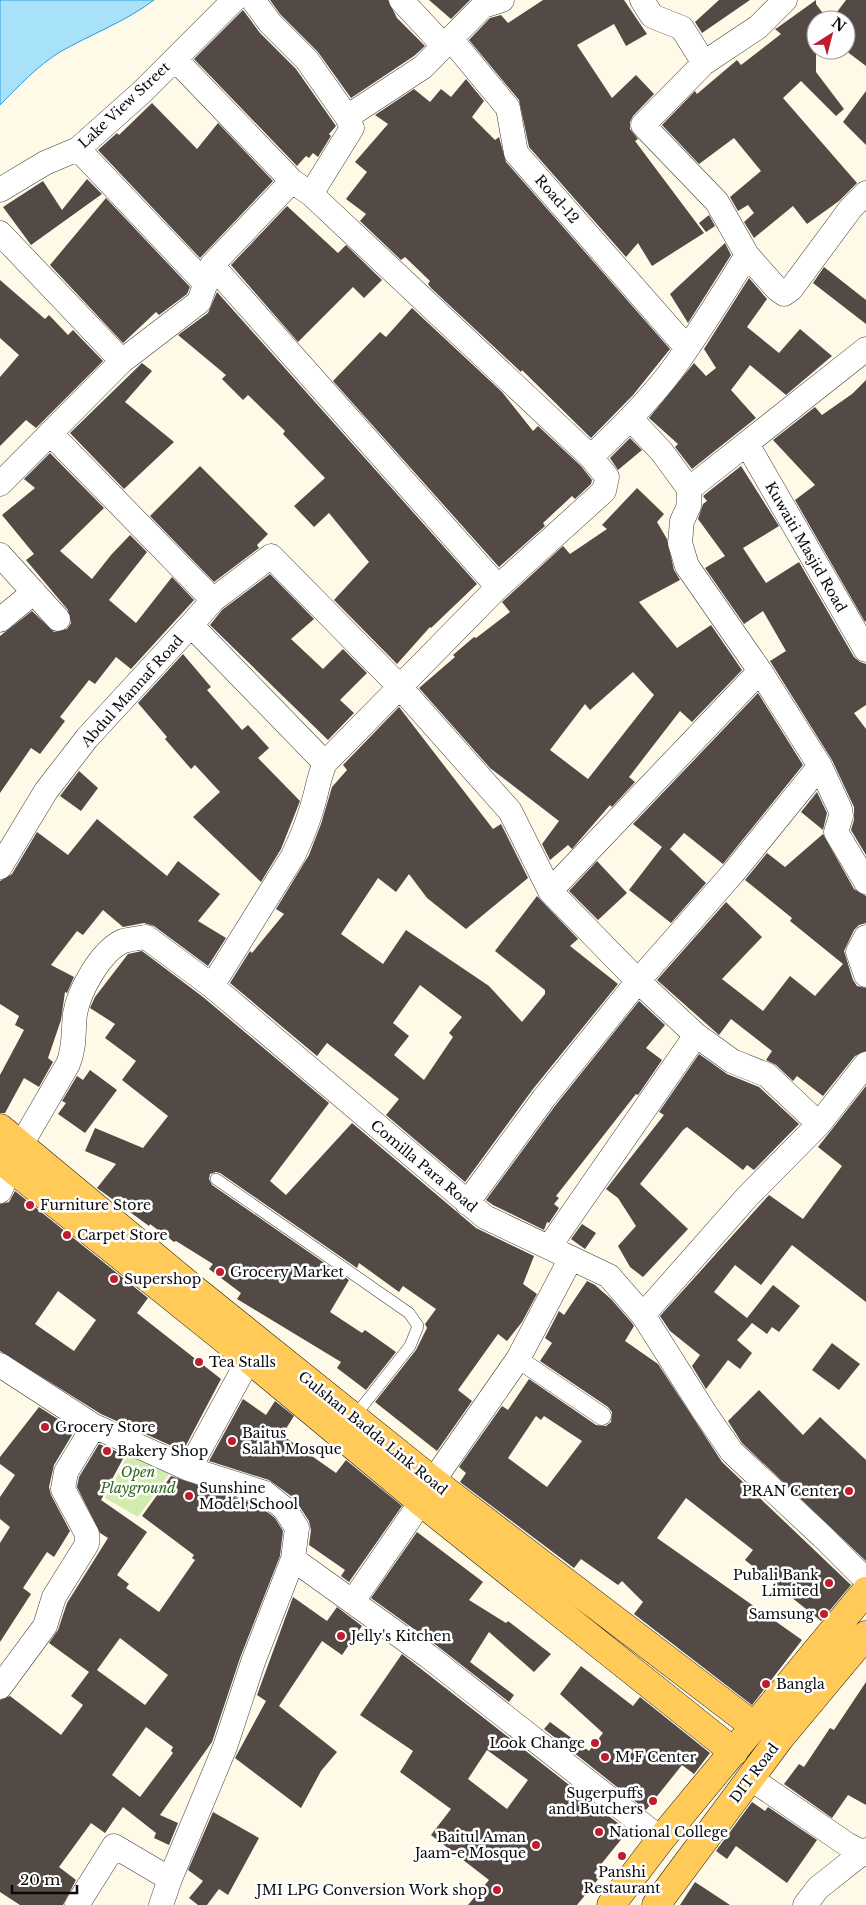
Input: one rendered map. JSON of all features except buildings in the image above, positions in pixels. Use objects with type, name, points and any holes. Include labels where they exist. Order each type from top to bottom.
[{"type":"main road","name":"Gulshan Badda Link Road","points":[[6,1158],[249,1359],[427,1492],[754,1726]]},
{"type":"main road","name":"Gulshan Badda Link Road","points":[[6,1158],[195,1290],[354,1417],[427,1492],[734,1752]]},
{"type":"main road","points":[[611,1905],[661,1839],[866,1591]]},
{"type":"main road","name":"DIT Road","points":[[656,1905],[780,1738],[866,1635]]},
{"type":"street","name":"Lake View Street","points":[[0,190],[45,164],[78,149],[175,59],[234,0]]},
{"type":"street","points":[[0,484],[122,361],[199,302],[209,275],[302,188],[352,128],[347,117],[307,60],[270,23],[253,0]]},
{"type":"street","name":"Road-12","points":[[401,0],[447,42],[508,108],[516,153],[687,348]]},
{"type":"street","points":[[347,117],[424,67],[483,6],[502,0]]},
{"type":"street","points":[[642,0],[652,16],[682,28],[704,64]]},
{"type":"street","points":[[785,0],[758,27],[704,64],[643,125],[717,202],[747,255],[777,290],[784,294],[791,289],[851,208],[866,193]]},
{"type":"street","points":[[175,59],[302,188],[591,457],[607,477],[604,490],[498,588],[399,686],[325,763],[319,776],[316,796],[302,838],[293,856],[212,986]]},
{"type":"street","points":[[78,149],[209,275],[498,588]]},
{"type":"street","points":[[0,233],[122,361]]},
{"type":"street","points":[[591,457],[631,419],[672,371],[747,255]]},
{"type":"street","points":[[689,489],[866,349]]},
{"type":"street","points":[[631,419],[662,452],[689,489],[689,506],[682,521],[680,543],[687,566],[760,671],[820,766],[840,809],[841,816],[836,832],[866,882]]},
{"type":"street","points":[[50,433],[213,600]]},
{"type":"street","name":"Kuwaiti Masjid Road","points":[[747,444],[866,650]]},
{"type":"street","points":[[0,554],[58,619]]},
{"type":"street","points":[[191,626],[213,600],[271,556],[399,686],[510,811],[550,892],[638,981],[696,1035],[732,1061],[767,1075],[819,1124]]},
{"type":"street","points":[[0,620],[34,592]]},
{"type":"street","name":"Abdul Mannaf Road","points":[[0,867],[46,791],[87,738],[191,626],[325,763]]},
{"type":"street","points":[[550,892],[760,671]]},
{"type":"street","points":[[467,1202],[544,1098],[638,981],[733,873],[820,766]]},
{"type":"street","name":"Comilla Para Road","points":[[6,1158],[68,1064],[72,1054],[76,1012],[86,984],[104,955],[123,942],[146,937],[212,986],[485,1217],[609,1276],[644,1314],[705,1413],[732,1452],[866,1580]]},
{"type":"street","points":[[866,937],[858,952],[866,974]]},
{"type":"street","points":[[549,1247],[696,1035]]},
{"type":"street","points":[[644,1314],[747,1197],[819,1124],[866,1064]]},
{"type":"street","points":[[353,1601],[518,1359],[571,1258]]},
{"type":"street","points":[[189,1469],[249,1359]]},
{"type":"street","points":[[518,1359],[602,1416]]},
{"type":"street","points":[[0,1365],[94,1426],[189,1469],[265,1493],[284,1509],[297,1528],[293,1559],[253,1662],[225,1747],[161,1905]]},
{"type":"street","points":[[0,1687],[45,1626],[54,1597],[87,1544],[87,1534],[63,1489],[66,1472],[94,1426]]},
{"type":"street","points":[[293,1559],[428,1656],[661,1839]]},
{"type":"street","points":[[750,1778],[865,1852],[843,1866],[818,1888],[805,1905]]},
{"type":"street","points":[[77,1905],[114,1846],[170,1879]]},
{"type":"lane","points":[[216,1179],[408,1313],[418,1326],[410,1346],[354,1417]]},
{"type":"green space","name":"Open Playground","points":[[129,1453],[171,1471],[138,1517],[105,1498]]},
{"type":"water","points":[[0,0],[154,0],[131,15],[60,52],[28,77],[0,105]]},
{"type":"place","name":"Furniture Store","points":[[30,1205]]},
{"type":"place","name":"Carpet Store","points":[[67,1235]]},
{"type":"place","name":"Grocery Market","points":[[220,1272]]},
{"type":"place","name":"Supershop","points":[[114,1279]]},
{"type":"place","name":"Tea Stalls","points":[[199,1362]]},
{"type":"place","name":"Grocery Store","points":[[45,1427]]},
{"type":"place","name":"Baitus Salah Mosque","points":[[232,1441]]},
{"type":"place","name":"Bakery Shop","points":[[107,1451]]},
{"type":"place","name":"PRAN Center","points":[[849,1491]]},
{"type":"place","name":"Sunshine Model School","points":[[189,1496]]},
{"type":"place","name":"Pubali Bank Limited","points":[[829,1583]]},
{"type":"place","name":"Samsung","points":[[824,1614]]},
{"type":"place","name":"Jelly's Kitchen","points":[[341,1636]]},
{"type":"place","name":"Bangla","points":[[766,1684]]},
{"type":"place","name":"Look Change","points":[[595,1743]]},
{"type":"place","name":"M F Center","points":[[605,1757]]},
{"type":"place","name":"Sugerpuffs and Butchers","points":[[653,1801]]},
{"type":"place","name":"National College","points":[[599,1832]]},
{"type":"place","name":"Baitul Aman Jaam-e Mosque","points":[[536,1845]]},
{"type":"place","name":"Panshi Restaurant","points":[[622,1856]]},
{"type":"place","name":"JMI LPG Conversion Work shop","points":[[497,1890]]}]
